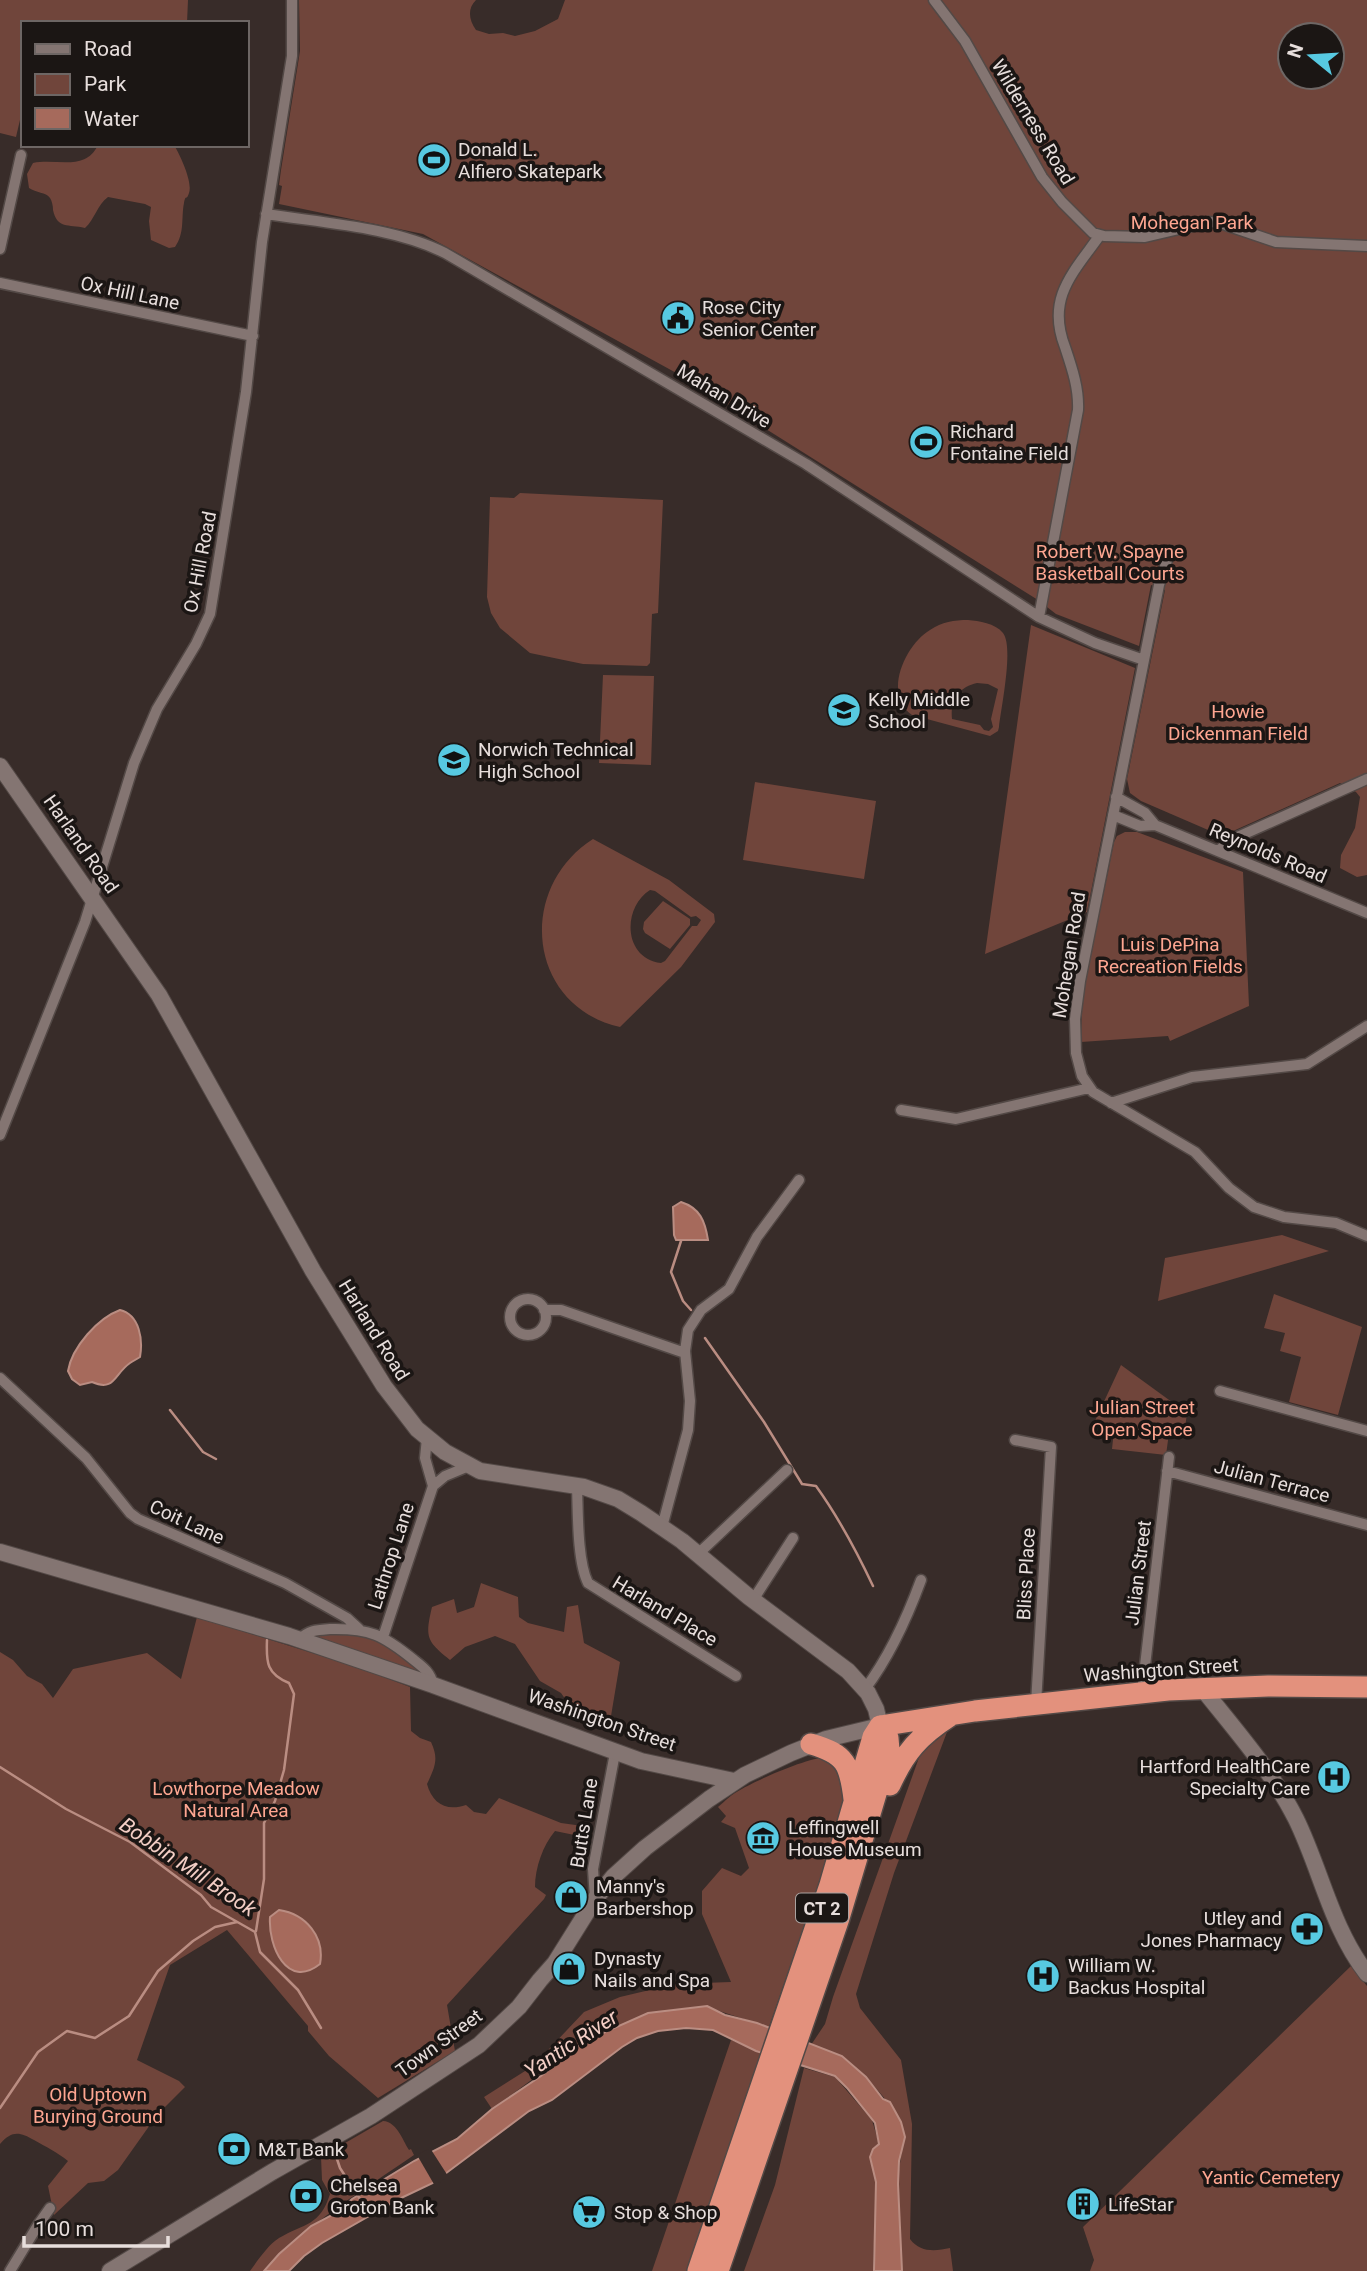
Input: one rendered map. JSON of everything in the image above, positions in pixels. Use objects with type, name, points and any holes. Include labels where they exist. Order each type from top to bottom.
[{"type":"highway","name":"Washington Street","points":[[880,1726],[954,1714],[1142,1692],[1202,1688],[1367,1687]]},
{"type":"highway","name":"CT 2","points":[[698,2271],[859,1857],[872,1840],[887,1793],[902,1759],[926,1733],[954,1714]]},
{"type":"highway","name":"CT 2","points":[[797,2013],[873,1737],[880,1726]]},
{"type":"highway","points":[[859,1857],[888,1750],[888,1738],[880,1726]]},
{"type":"highway","points":[[811,1744],[834,1752],[844,1760],[850,1775],[855,1804]]},
{"type":"highway","name":"CT 2","points":[[719,2271],[774,2079]]},
{"type":"main road","name":"Harland Road","points":[[0,766],[93,897],[169,1011],[330,1299],[396,1404],[426,1438],[469,1466],[495,1475],[577,1486],[618,1499],[662,1527],[842,1667],[865,1689],[880,1726]]},
{"type":"main road","name":"Washington Street","points":[[0,1552],[300,1639],[615,1753],[664,1767],[734,1781],[811,1744],[880,1726]]},
{"type":"main road","points":[[1202,1688],[1282,1793],[1313,1858],[1341,1933],[1367,1974]]},
{"type":"main road","name":"Town Street","points":[[110,2271],[272,2172],[371,2116],[479,2045],[519,2007],[555,1963],[595,1899],[613,1877],[645,1848],[734,1781]]},
{"type":"street","name":"Ox Hill Road","points":[[0,1135],[93,897],[130,772],[163,698],[199,639],[210,614],[253,336],[266,214],[292,56],[292,0]]},
{"type":"street","name":"Wilderness Road","points":[[934,0],[965,41],[1042,177],[1084,225],[1100,235]]},
{"type":"street","points":[[0,248],[21,155]]},
{"type":"street","name":"Mahan Drive","points":[[266,214],[400,236],[445,253],[806,464],[1039,617],[1082,638],[1144,660]]},
{"type":"street","points":[[1039,617],[1078,405],[1074,374],[1058,328],[1057,309],[1071,277],[1100,235],[1145,237],[1209,222],[1220,223],[1276,242],[1367,246]]},
{"type":"street","name":"Ox Hill Lane","points":[[0,283],[253,336]]},
{"type":"street","name":"Mohegan Road","points":[[1089,1088],[1077,1061],[1075,1011],[1159,585],[1170,551]]},
{"type":"street","points":[[1218,851],[1233,839],[1367,779]]},
{"type":"street","name":"Reynolds Road","points":[[1116,797],[1145,813],[1155,825]]},
{"type":"street","name":"Reynolds Road","points":[[1113,814],[1140,826],[1155,825],[1367,914]]},
{"type":"street","points":[[1111,1103],[1192,1077],[1307,1064],[1367,1026]]},
{"type":"street","points":[[901,1110],[956,1119],[1089,1088],[1195,1152],[1229,1188],[1259,1210],[1294,1219],[1336,1223],[1367,1236]]},
{"type":"street","points":[[662,1527],[688,1430],[690,1401],[685,1353],[687,1335],[695,1317],[726,1292],[760,1231],[799,1180]]},
{"type":"street","points":[[544,1310],[561,1310],[685,1353]]},
{"type":"street","name":"Coit Lane","points":[[0,1378],[86,1458],[130,1513],[138,1519],[285,1583],[347,1618],[359,1629]]},
{"type":"street","points":[[1220,1391],[1367,1431]]},
{"type":"street","name":"Lathrop Lane","points":[[426,1438],[425,1458],[433,1486]]},
{"type":"street","name":"Bliss Place","points":[[1015,1440],[1051,1447],[1036,1704]]},
{"type":"street","name":"Julian Street","points":[[1142,1692],[1169,1457]]},
{"type":"street","name":"Lathrop Lane","points":[[383,1637],[433,1486],[445,1476],[469,1466]]},
{"type":"street","points":[[698,1554],[787,1469]]},
{"type":"street","name":"Julian Terrace","points":[[1167,1471],[1367,1523]]},
{"type":"street","name":"Harland Place","points":[[577,1486],[582,1552],[588,1583],[736,1676]]},
{"type":"street","points":[[753,1600],[793,1538]]},
{"type":"street","points":[[865,1689],[901,1628],[921,1580]]},
{"type":"street","name":"Lathrop Lane","points":[[300,1639],[311,1631],[359,1629],[383,1637],[429,1673],[433,1685]]},
{"type":"street","name":"Butts Lane","points":[[595,1899],[593,1869],[615,1753]]},
{"type":"street","points":[[10,2271],[50,2208]]},
{"type":"green space","points":[[0,0],[188,0],[187,21],[21,21],[21,116],[16,137],[0,133]]},
{"type":"green space","points":[[299,0],[476,0],[470,15],[476,30],[515,36],[535,31],[558,19],[565,0],[1367,0],[1367,875],[1357,877],[1340,868],[1341,855],[1355,828],[1360,797],[1340,783],[1222,836],[1141,801],[1130,793],[1127,779],[1165,590],[1151,585],[1139,646],[1056,614],[1038,600],[680,375],[423,234],[279,204],[281,170],[300,51]]},
{"type":"green space","points":[[96,147],[175,147],[190,188],[185,198],[180,236],[175,247],[169,248],[151,240],[151,207],[145,204],[108,197],[85,228],[68,226],[57,220],[50,198],[29,188],[27,174],[33,163],[78,161],[86,159]]},
{"type":"green space","points":[[520,493],[663,500],[658,613],[652,614],[650,663],[647,666],[583,664],[530,653],[500,628],[491,613],[487,597],[490,497],[514,498]]},
{"type":"green space","points":[[963,620],[991,625],[1003,633],[1006,640],[1007,664],[999,727],[998,731],[990,736],[912,715],[903,706],[899,695],[901,670],[913,646],[935,627]],"holes":[[[977,683],[998,689],[991,719],[993,727],[989,731],[980,725],[952,719],[954,700],[961,691]]]},
{"type":"green space","points":[[1031,625],[1135,668],[1087,912],[985,954]]},
{"type":"green space","points":[[603,675],[654,676],[651,765],[599,763]]},
{"type":"green space","points":[[755,782],[876,801],[864,879],[743,860]]},
{"type":"green space","name":"Luis DePina Recreation Fields","points":[[1125,832],[1137,832],[1243,872],[1249,1006],[1170,1041],[1168,1036],[1081,1042],[1082,999],[1114,842],[1117,836]]},
{"type":"green space","points":[[593,839],[669,880],[714,914],[715,922],[681,967],[620,1027],[589,1015],[566,996],[550,971],[543,944],[543,914],[552,886],[568,860]],"holes":[[[650,890],[691,917],[696,916],[701,920],[697,926],[692,926],[661,963],[648,959],[639,952],[631,931],[635,908]]]},
{"type":"green space","points":[[663,901],[690,919],[690,925],[670,949],[643,929],[644,922]]},
{"type":"green space","points":[[1282,1235],[1329,1251],[1158,1301],[1165,1258]]},
{"type":"green space","points":[[1274,1294],[1362,1327],[1338,1415],[1289,1402],[1301,1357],[1280,1351],[1285,1333],[1264,1328]]},
{"type":"green space","name":"Julian Street Open Space","points":[[1121,1365],[1187,1413],[1184,1436],[1169,1433],[1166,1455],[1112,1449],[1114,1430],[1094,1423]]},
{"type":"green space","points":[[481,1583],[518,1597],[519,1617],[528,1623],[564,1632],[567,1607],[578,1605],[584,1643],[620,1662],[610,1722],[570,1706],[561,1693],[540,1681],[515,1644],[495,1636],[465,1647],[450,1660],[436,1648],[428,1632],[432,1607],[454,1599],[457,1613],[474,1607]]},
{"type":"green space","name":"Lowthorpe Meadow Natural Area","points":[[197,1617],[357,1667],[410,1687],[411,1731],[431,1742],[435,1753],[434,1768],[427,1784],[436,1801],[452,1807],[466,1805],[474,1812],[486,1814],[499,1798],[561,1823],[590,1827],[589,1838],[555,1831],[543,1850],[536,1872],[535,1887],[546,1895],[544,1899],[447,2005],[455,2051],[378,2098],[329,2056],[308,2031],[308,2026],[227,1930],[170,1965],[137,2060],[179,2081],[185,2087],[157,2115],[118,2170],[104,2181],[88,2183],[54,2215],[48,2186],[68,2161],[20,2134],[8,2136],[0,2144],[0,1652],[13,1660],[27,1676],[42,1684],[53,1698],[73,1669],[147,1653],[181,1679]]},
{"type":"green space","points":[[354,1633],[378,1639],[421,1671],[423,1676],[312,1637],[312,1634]]},
{"type":"green space","points":[[947,1732],[894,1873],[856,1994],[860,2008],[901,2060],[912,2124],[910,2239],[923,2249],[950,2248],[953,2271],[902,2271],[898,2184],[902,2125],[886,2100],[852,2064],[838,2055],[811,2045],[825,2024],[921,1752]]},
{"type":"green space","points":[[827,1757],[844,1778],[844,1799],[838,1828],[769,2027],[713,2009],[611,2031],[576,2047],[492,2109],[484,2097],[533,2066],[584,2012],[620,1997],[675,1984],[731,1982],[702,1914],[702,1891],[722,1868],[741,1876],[749,1868],[735,1828],[721,1822],[726,1816],[718,1807],[759,1780],[796,1765]]},
{"type":"green space","name":"Yantic Cemetery","points":[[1351,1966],[1367,1986],[1367,2271],[1090,2271],[1094,2260],[1083,2227]]},
{"type":"green space","points":[[731,2040],[761,2052],[686,2271],[652,2271]]},
{"type":"green space","points":[[804,2068],[835,2077],[872,2120],[879,2144],[872,2151],[876,2188],[873,2271],[744,2271],[775,2185]]},
{"type":"green space","points":[[383,2121],[396,2128],[414,2155],[317,2222],[267,2271],[250,2271],[275,2241],[316,2218],[326,2204],[330,2194],[322,2180],[321,2157]]},
{"type":"water","points":[[681,1202],[693,1208],[700,1216],[708,1240],[676,1240],[673,1207]]},
{"type":"water","points":[[120,1310],[132,1317],[139,1329],[140,1357],[125,1367],[110,1383],[100,1385],[92,1382],[80,1385],[72,1379],[68,1371],[75,1352],[95,1326]]},
{"type":"water","points":[[279,1910],[298,1916],[312,1928],[320,1945],[320,1964],[308,1971],[298,1972],[282,1961],[272,1940],[270,1928],[270,1917]]},
{"type":"water","points":[[707,2006],[725,2015],[757,2023],[842,2056],[866,2077],[883,2099],[890,2102],[901,2122],[905,2137],[899,2161],[898,2184],[902,2271],[874,2271],[876,2182],[870,2157],[879,2144],[875,2123],[847,2088],[835,2076],[756,2051],[713,2030],[686,2028],[658,2031],[637,2038],[552,2100],[529,2111],[433,2183],[322,2243],[289,2271],[264,2271],[311,2226],[336,2213],[352,2199],[414,2161],[457,2139],[492,2109],[541,2076],[585,2041],[648,2013]]},
{"type":"pier","points":[[430,2148],[448,2176],[435,2186],[417,2155]]},
{"type":"waterway","points":[[681,1241],[671,1272],[683,1301],[691,1310]]},
{"type":"waterway","points":[[705,1338],[764,1422],[802,1484],[816,1486],[847,1534],[873,1586]]},
{"type":"waterway","points":[[170,1410],[203,1452],[216,1459]]},
{"type":"waterway","points":[[256,1931],[264,1879],[264,1823],[275,1801],[284,1770],[294,1694],[289,1683],[276,1676],[269,1667],[267,1640]]},
{"type":"waterway","name":"Bobbin Mill Brook","points":[[0,1767],[66,1809],[130,1842],[201,1895],[211,1907],[255,1932],[260,1952],[298,1990],[321,2028]]},
{"type":"waterway","points":[[0,2108],[38,2052],[67,2031],[95,2038],[129,2016],[158,1971],[193,1941],[215,1927],[237,1922]]},
{"type":"waterway","name":"Bobbin Mill Brook","points":[[336,2156],[340,2168],[360,2199]]},
{"type":"place","name":"Donald L. Alfiero Skatepark","points":[[434,160]]},
{"type":"place","name":"Rose City Senior Center","points":[[678,318]]},
{"type":"place","name":"Richard Fontaine Field","points":[[926,442]]},
{"type":"place","name":"Kelly Middle School","points":[[844,710]]},
{"type":"place","name":"Norwich Technical High School","points":[[454,760]]},
{"type":"place","name":"Hartford HealthCare Specialty Care","points":[[1334,1777]]},
{"type":"place","name":"Leffingwell House Museum","points":[[763,1838]]},
{"type":"place","name":"Manny's Barbershop","points":[[571,1897]]},
{"type":"place","name":"Utley and Jones Pharmacy","points":[[1307,1929]]},
{"type":"place","name":"Dynasty Nails and Spa","points":[[569,1969]]},
{"type":"place","name":"William W. Backus Hospital","points":[[1043,1976]]},
{"type":"place","name":"M&T Bank","points":[[234,2149]]},
{"type":"place","name":"Chelsea Groton Bank","points":[[306,2196]]},
{"type":"place","name":"LifeStar","points":[[1083,2204]]},
{"type":"place","name":"Stop & Shop","points":[[589,2212]]},
{"type":"park label","name":"Mohegan Park","points":[[1192,222]]},
{"type":"park label","name":"Robert W. Spayne Basketball Courts","points":[[1110,562]]},
{"type":"park label","name":"Howie Dickenman Field","points":[[1238,722]]},
{"type":"park label","name":"Old Uptown Burying Ground","points":[[98,2105]]},
{"type":"water label","name":"Yantic River","points":[[571,2044]]}]
